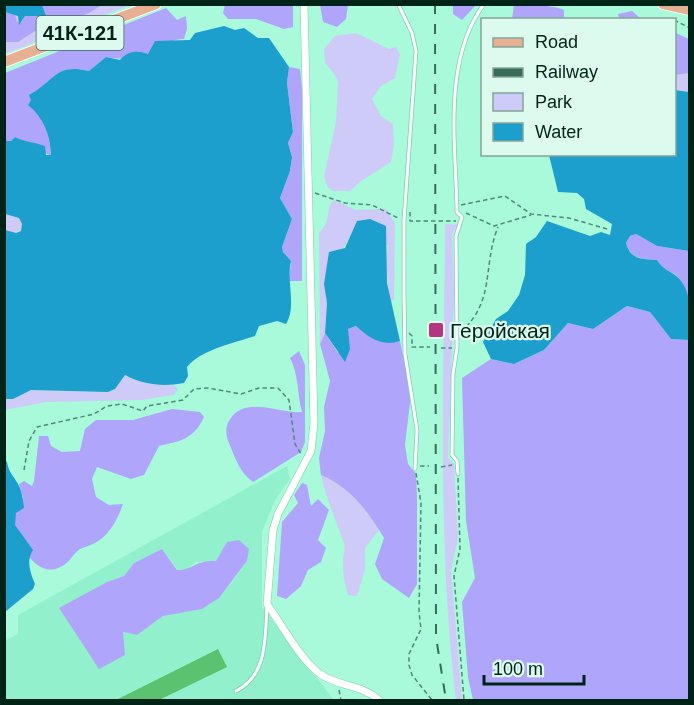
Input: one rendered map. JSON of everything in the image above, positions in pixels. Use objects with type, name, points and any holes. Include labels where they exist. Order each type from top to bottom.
[{"type":"main road","name":"41К-121","points":[[4,62],[156,4]]},
{"type":"main road","points":[[663,4],[690,10]]},
{"type":"street","points":[[304,4],[314,423],[311,451],[278,514],[273,530],[267,604],[321,674],[362,689],[379,700]]},
{"type":"lane","points":[[398,4],[412,33],[416,51],[404,220],[405,354],[417,430],[415,469]]},
{"type":"lane","points":[[458,474],[457,461],[452,455],[456,236],[462,225],[462,217],[457,209],[455,76],[463,40],[472,20],[484,4]]},
{"type":"lane","points":[[236,691],[257,674],[264,648],[267,604]]},
{"type":"path","points":[[676,21],[690,28]]},
{"type":"path","points":[[308,191],[345,203],[372,205],[384,213],[404,220]]},
{"type":"path","points":[[457,209],[505,196],[531,214]]},
{"type":"path","points":[[410,212],[410,221],[457,221],[457,209]]},
{"type":"path","points":[[457,209],[489,225],[498,226],[531,214],[569,218],[607,229]]},
{"type":"path","points":[[441,348],[452,348],[454,338],[474,321],[482,308],[489,260],[498,226]]},
{"type":"path","points":[[412,336],[412,347],[430,347]]},
{"type":"path","points":[[24,470],[29,441],[37,427],[94,414],[107,406],[122,404],[143,411],[147,406],[183,400],[194,389],[208,388],[241,394],[259,388],[279,388],[289,400],[295,444],[306,462]]},
{"type":"path","points":[[420,458],[420,466],[429,466]]},
{"type":"path","points":[[441,467],[452,467],[452,460]]},
{"type":"path","points":[[415,469],[421,503],[419,612],[421,629],[409,654],[409,665],[412,675],[432,700]]},
{"type":"path","points":[[458,474],[460,549],[454,576],[464,700]]},
{"type":"shaded area","points":[[453,4],[476,5],[462,20],[453,14]]},
{"type":"shaded area","points":[[514,4],[539,5],[564,10],[564,18],[512,18]]},
{"type":"shaded area","points":[[42,5],[102,5],[89,13],[35,31],[18,42],[5,42],[4,12],[15,14],[17,22],[21,23],[25,16],[45,15]]},
{"type":"shaded area","points":[[225,5],[293,5],[293,27],[284,29],[256,19],[228,19],[223,13]]},
{"type":"shaded area","points":[[320,5],[348,5],[346,19],[337,27],[323,22]]},
{"type":"shaded area","points":[[166,8],[177,20],[186,16],[187,29],[184,39],[174,40],[149,54],[138,57],[122,59],[106,57],[89,71],[69,69],[62,71],[30,95],[32,100],[29,105],[46,128],[51,156],[15,137],[11,141],[5,141],[5,73]]},
{"type":"shaded area","points":[[632,11],[640,18],[619,18],[618,14]]},
{"type":"shaded area","points":[[676,33],[689,39],[689,73],[676,75]]},
{"type":"shaded area","points":[[289,67],[300,69],[302,88],[302,281],[289,281],[291,261],[283,252],[282,247],[292,219],[280,198],[290,171],[292,157],[288,143],[293,132],[287,83]]},
{"type":"shaded area","points":[[636,234],[657,246],[689,251],[689,311],[686,292],[676,275],[657,260],[634,255],[628,248],[626,243],[630,236]]},
{"type":"shaded area","points":[[627,306],[650,312],[671,339],[689,340],[689,700],[473,700],[468,677],[462,602],[475,578],[466,521],[462,378],[491,359],[514,364],[544,350],[568,323],[593,329]]},
{"type":"shaded area","points":[[356,326],[377,339],[388,342],[400,341],[411,394],[405,445],[408,464],[416,474],[417,584],[409,598],[382,579],[375,564],[384,538],[371,518],[341,486],[321,475],[319,458],[325,431],[324,407],[330,381],[320,344],[325,333],[338,353],[348,329]]},
{"type":"shaded area","points":[[299,351],[305,365],[305,442],[301,452],[253,482],[241,470],[233,454],[226,429],[228,423],[235,413],[244,408],[262,407],[302,412],[295,371],[290,358]]},
{"type":"shaded area","points":[[172,409],[200,412],[204,417],[191,435],[159,446],[144,475],[131,479],[97,467],[92,479],[96,497],[109,505],[123,504],[108,532],[99,541],[77,551],[60,567],[47,569],[34,562],[19,540],[15,518],[23,498],[19,484],[24,481],[32,486],[34,481],[39,436],[48,436],[51,446],[62,452],[80,451],[85,429],[96,420],[133,420]]},
{"type":"shaded area","points":[[287,466],[290,479],[275,500],[262,532],[262,607],[334,700],[5,700],[4,641],[18,634],[18,615]],"holes":[[[227,542],[247,561],[231,584],[178,612],[163,616],[137,635],[122,632],[60,609],[107,582],[124,576],[134,563],[162,549],[178,570],[186,570],[196,562],[217,561]]]},
{"type":"shaded area","points":[[302,483],[307,485],[311,506],[318,499],[329,510],[318,540],[326,548],[321,562],[308,570],[301,586],[286,599],[277,596],[282,522],[298,503],[294,495]]},
{"type":"shaded area","points":[[239,540],[249,549],[247,561],[219,598],[202,609],[163,616],[137,635],[123,632],[125,655],[99,669],[59,608],[107,582],[124,576],[134,563],[162,549],[177,570],[182,570],[203,562],[216,561],[227,542]]},
{"type":"green space","points":[[42,5],[130,5],[5,54],[5,12],[39,14]]},
{"type":"green space","points":[[356,33],[389,49],[396,47],[400,54],[395,78],[380,87],[372,99],[381,116],[393,124],[394,145],[391,162],[361,181],[350,191],[333,191],[328,188],[324,176],[336,122],[338,82],[325,63],[324,49],[335,36]]},
{"type":"green space","points":[[687,71],[689,73],[689,92],[676,90],[676,75]]},
{"type":"green space","points":[[334,200],[356,210],[386,209],[395,223],[394,299],[390,303],[386,261],[388,245],[349,238],[324,284],[327,303],[325,333],[320,344],[319,233],[326,223],[329,207]]},
{"type":"green space","points":[[4,214],[19,218],[22,224],[21,231],[12,234],[5,231]]},
{"type":"green space","points":[[445,224],[459,225],[452,233],[454,293],[448,458],[454,464],[458,537],[451,571],[462,700],[456,700],[446,582],[443,462]]},
{"type":"green space","points":[[124,375],[149,383],[174,385],[178,389],[174,395],[141,400],[46,402],[5,410],[5,399],[13,399],[31,390],[108,392],[115,389]]},
{"type":"green space","points":[[321,475],[347,490],[368,513],[379,530],[365,548],[365,569],[357,596],[348,595],[343,574],[344,543]]},
{"type":"water","points":[[4,5],[42,5],[46,16],[25,16],[19,25],[18,16],[5,12]]},
{"type":"water","points":[[224,26],[235,30],[244,28],[258,38],[269,38],[289,67],[287,83],[293,132],[288,143],[292,157],[290,171],[280,198],[292,219],[282,247],[283,252],[291,261],[291,310],[286,324],[277,321],[259,326],[255,336],[219,347],[201,356],[187,367],[188,376],[184,383],[154,384],[125,375],[115,389],[108,392],[31,390],[13,399],[5,399],[5,230],[16,233],[21,231],[22,224],[19,218],[5,214],[5,141],[11,141],[15,137],[45,146],[46,155],[51,155],[45,127],[28,105],[31,100],[29,95],[62,71],[78,69],[89,71],[106,57],[120,60],[132,52],[148,54],[155,41],[190,40],[195,33]]},
{"type":"water","points":[[676,90],[689,92],[689,251],[657,246],[636,234],[630,236],[626,243],[634,256],[657,260],[681,281],[690,305],[689,340],[671,339],[650,312],[627,306],[593,329],[568,323],[544,350],[514,364],[491,359],[483,342],[496,319],[508,311],[519,295],[525,275],[526,244],[536,237],[547,221],[590,236],[601,232],[610,235],[612,224],[586,209],[584,199],[577,193],[558,192],[549,156],[676,156]]},
{"type":"water","points":[[370,219],[386,226],[387,283],[400,341],[382,342],[371,338],[356,326],[348,329],[350,349],[345,362],[325,333],[327,303],[324,284],[329,252],[345,248],[357,221]]},
{"type":"water","points":[[5,460],[21,493],[24,508],[16,513],[15,525],[33,550],[29,562],[35,584],[33,589],[5,612]]},
{"type":"building","points":[[218,649],[227,667],[159,700],[116,700]]},
{"type":"railway","points":[[435,4],[436,637],[446,700]]},
{"type":"place","name":"Геройская","points":[[436,330]]}]
